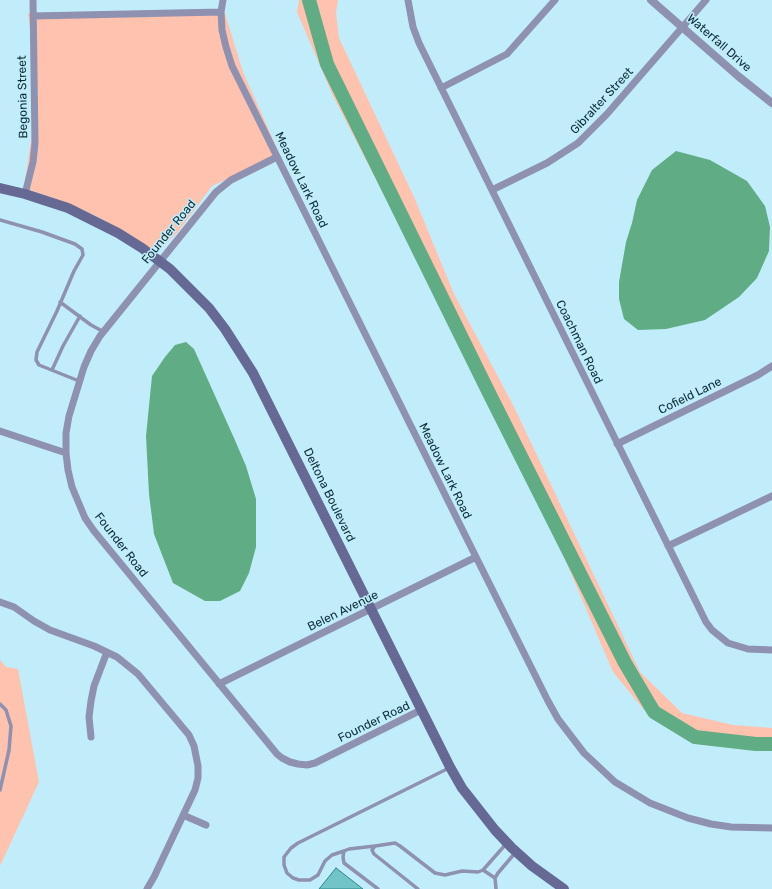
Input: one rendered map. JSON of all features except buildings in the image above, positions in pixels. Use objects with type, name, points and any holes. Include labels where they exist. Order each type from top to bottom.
[{"type":"main road","name":"Deltona Boulevard","points":[[0,188],[25,194],[68,208],[118,233],[160,261],[189,287],[208,308],[240,350],[253,373],[450,767],[477,809],[507,843],[532,866],[564,889]]},
{"type":"street","name":"Begonia Street","points":[[25,194],[33,162],[35,143],[33,0]]},
{"type":"street","name":"Meadow Lark Road","points":[[223,0],[221,12],[222,30],[232,66],[558,719],[584,753],[615,782],[650,803],[675,814],[711,824],[772,828]]},
{"type":"street","name":"Coachman Road","points":[[408,0],[413,27],[419,43],[706,622],[712,630],[728,643],[748,649],[772,650]]},
{"type":"street","points":[[441,88],[507,54],[555,0]]},
{"type":"street","name":"Waterfall Drive","points":[[651,0],[738,76],[772,103]]},
{"type":"street","name":"Gibralter Street","points":[[492,190],[548,163],[578,143],[608,114],[706,0]]},
{"type":"street","points":[[33,16],[221,12]]},
{"type":"street","name":"Founder Road","points":[[277,157],[231,180],[216,192],[104,332],[91,351],[79,381],[69,416],[66,433],[66,453],[72,488],[94,531],[277,754],[290,762],[298,764],[315,763],[421,710]]},
{"type":"street","name":"Cofield Lane","points":[[618,444],[772,366]]},
{"type":"street","points":[[0,431],[66,453]]},
{"type":"street","points":[[668,546],[772,497]]},
{"type":"street","name":"Belen Avenue","points":[[219,684],[476,557]]},
{"type":"street","points":[[0,602],[14,607],[50,630],[107,652],[128,665],[138,674],[189,735],[194,746],[198,766],[198,778],[195,790],[147,889]]},
{"type":"street","points":[[91,737],[89,717],[91,701],[94,686],[107,652]]},
{"type":"street","points":[[183,815],[206,825]]},
{"type":"lane","points":[[0,220],[42,232],[75,244],[82,249],[83,255],[74,271],[37,352],[36,360],[39,365],[79,381]]},
{"type":"lane","points":[[60,302],[91,325],[104,332]]},
{"type":"lane","points":[[52,370],[63,346],[80,316]]},
{"type":"lane","points":[[0,704],[6,710],[11,726],[10,750],[0,790]]},
{"type":"lane","points":[[450,767],[298,843],[291,848],[284,857],[284,865],[287,872],[293,878],[310,880],[318,875],[325,861],[332,856],[344,851],[395,843],[436,873],[446,875],[462,871],[478,872],[483,870],[507,843]]},
{"type":"lane","points":[[375,846],[372,850],[374,854],[412,887],[418,889]]},
{"type":"lane","points":[[344,851],[344,863],[378,889]]},
{"type":"lane","points":[[496,889],[495,878],[516,852]]},
{"type":"lane","points":[[483,870],[495,878]]},
{"type":"shaded area","points":[[299,0],[338,0],[336,13],[339,38],[414,197],[454,294],[513,405],[640,672],[682,713],[733,725],[772,728],[772,747],[682,737],[644,710],[613,672],[532,482],[333,96],[297,12]]},
{"type":"shaded area","points":[[224,10],[243,72],[280,155],[212,186],[178,232],[156,253],[120,229],[94,215],[69,204],[24,188],[38,93],[28,13]]},
{"type":"shaded area","points":[[676,151],[710,160],[747,181],[765,206],[770,227],[769,251],[757,278],[739,297],[705,320],[666,329],[638,330],[624,319],[619,299],[619,282],[626,242],[637,200],[652,170]]},
{"type":"shaded area","points":[[186,342],[194,349],[234,438],[246,466],[256,499],[256,547],[249,573],[240,591],[220,601],[205,601],[173,583],[154,534],[149,494],[146,436],[152,376],[175,345]]},
{"type":"shaded area","points":[[0,660],[6,667],[18,669],[39,782],[0,866]]},
{"type":"waterway","points":[[309,0],[327,64],[490,395],[625,663],[654,712],[695,737],[756,744],[772,744]]}]
